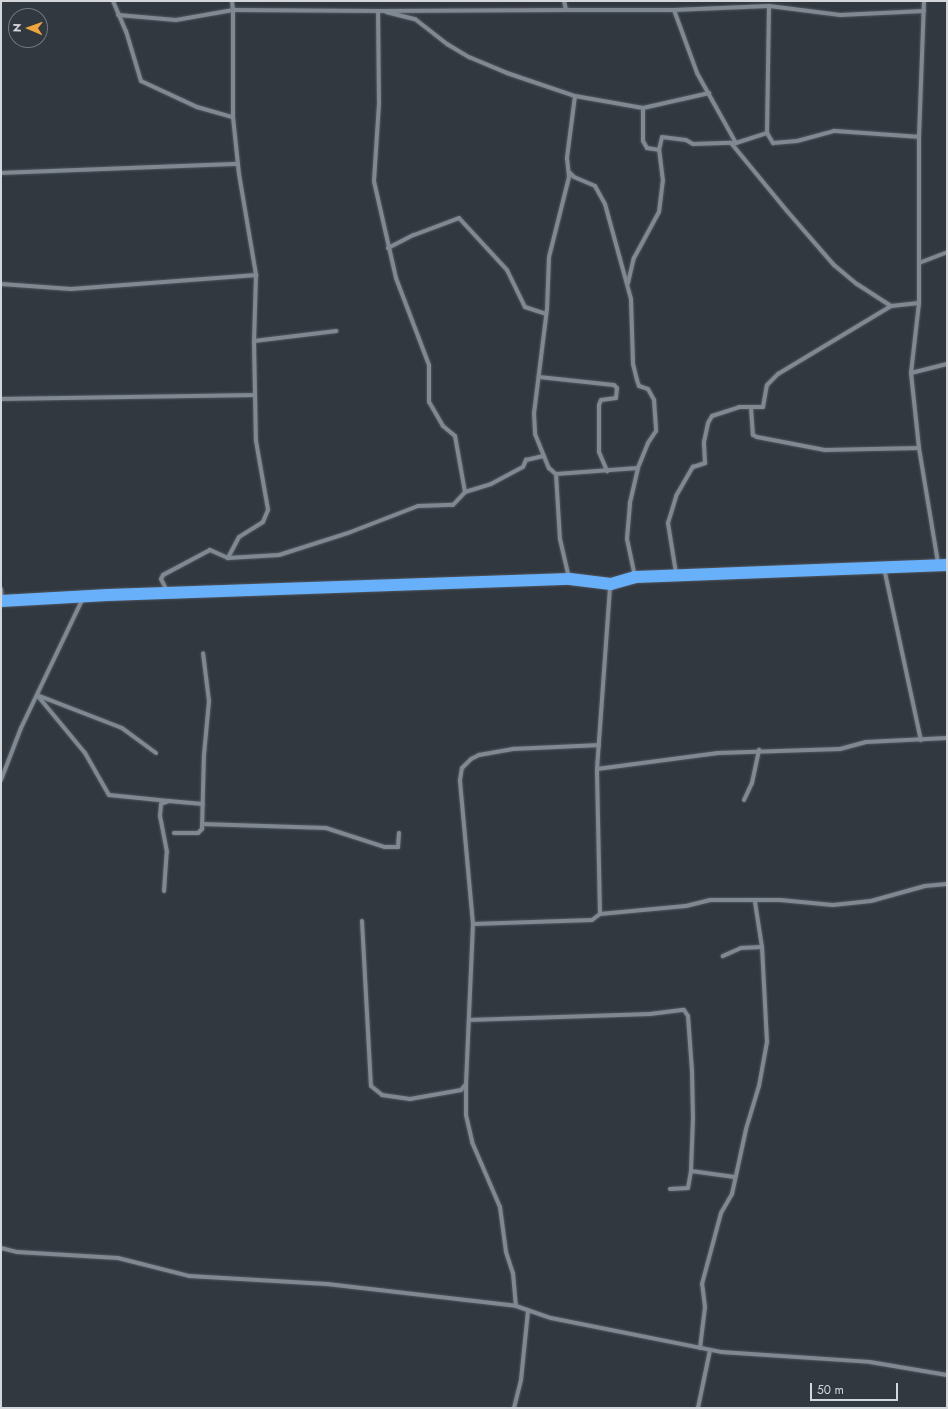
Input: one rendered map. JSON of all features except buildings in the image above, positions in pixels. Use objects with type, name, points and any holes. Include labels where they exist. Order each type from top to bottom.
[{"type":"highway","points":[[1,597],[84,596],[570,578],[610,584],[635,577],[943,566]]},
{"type":"street","points":[[113,1],[126,31],[141,81],[197,107],[233,117]]},
{"type":"street","points":[[228,558],[239,537],[263,522],[268,510],[256,441],[254,341],[256,275],[238,164],[233,117],[232,1]]},
{"type":"street","points":[[564,1],[566,10]]},
{"type":"street","points":[[924,1],[919,137],[919,303],[911,373],[919,448],[943,566]]},
{"type":"street","points":[[118,15],[176,20],[233,10],[674,10],[769,6],[840,15],[924,11]]},
{"type":"street","points":[[769,6],[767,133],[773,143],[797,141],[834,131],[919,137]]},
{"type":"street","points":[[674,10],[698,73],[734,143],[834,265],[848,278],[892,306]]},
{"type":"street","points":[[378,11],[415,19],[447,44],[469,57],[507,73],[575,96],[643,108],[709,93]]},
{"type":"street","points":[[378,11],[379,103],[374,181],[396,278],[429,365],[429,402],[443,426],[455,436],[465,492]]},
{"type":"street","points":[[575,96],[567,158],[569,172],[549,257],[546,314],[540,377],[534,413],[535,434],[549,468],[556,474],[638,468]]},
{"type":"street","points":[[643,108],[643,141],[647,148],[660,150]]},
{"type":"street","points":[[628,286],[634,258],[659,212],[663,181],[660,150],[662,137],[686,140],[693,144],[734,143],[767,133]]},
{"type":"street","points":[[1,173],[238,164]]},
{"type":"street","points":[[569,172],[574,177],[595,186],[605,204],[628,286],[634,325],[633,364],[639,386],[648,390],[654,400],[656,431],[648,443],[638,468],[630,504],[627,539],[635,577]]},
{"type":"street","points":[[388,248],[414,235],[459,218],[507,270],[524,307],[546,314]]},
{"type":"street","points":[[919,263],[947,252]]},
{"type":"street","points":[[1,284],[71,289],[256,275]]},
{"type":"street","points":[[677,575],[668,523],[676,496],[693,467],[705,463],[704,442],[708,423],[712,416],[739,407],[763,407],[767,385],[778,374],[892,306],[919,303]]},
{"type":"street","points":[[254,341],[336,332]]},
{"type":"street","points":[[911,373],[947,364]]},
{"type":"street","points":[[540,377],[614,385],[617,388],[616,398],[601,400],[599,405],[599,452],[607,471]]},
{"type":"street","points":[[1,399],[255,395]]},
{"type":"street","points":[[751,408],[753,436],[757,437],[825,450],[919,448]]},
{"type":"street","points":[[168,593],[161,579],[168,572],[210,550],[228,558],[279,555],[348,533],[418,506],[453,505],[465,492],[491,484],[523,467],[526,460],[544,456]]},
{"type":"street","points":[[556,474],[560,539],[570,578]]},
{"type":"street","points":[[884,568],[921,740]]},
{"type":"street","points":[[600,914],[597,769],[610,584]]},
{"type":"street","points":[[1,780],[37,695],[84,596]]},
{"type":"street","points":[[174,833],[198,833],[202,829],[209,701],[203,653]]},
{"type":"street","points":[[37,695],[122,728],[156,753]]},
{"type":"street","points":[[37,695],[85,753],[109,795],[203,804]]},
{"type":"street","points":[[597,769],[759,750],[840,749],[866,742],[947,738]]},
{"type":"street","points":[[516,1306],[513,1273],[506,1252],[500,1207],[472,1142],[466,1115],[473,924],[460,780],[462,768],[471,759],[479,755],[514,749],[599,745]]},
{"type":"street","points":[[744,800],[752,783],[759,750]]},
{"type":"street","points":[[164,891],[167,852],[160,816],[161,804],[169,801]]},
{"type":"street","points":[[202,824],[326,828],[385,847],[398,847],[399,833]]},
{"type":"street","points":[[473,924],[592,920],[600,914],[686,906],[710,900],[755,902],[780,900],[833,905],[871,901],[926,886],[947,884]]},
{"type":"street","points":[[700,1348],[705,1307],[702,1284],[721,1213],[732,1194],[759,1086],[767,1042],[762,947],[755,902]]},
{"type":"street","points":[[362,921],[371,1086],[382,1095],[410,1099],[454,1093],[461,1090],[466,1084]]},
{"type":"street","points":[[723,956],[741,948],[762,947]]},
{"type":"street","points":[[469,1020],[650,1014],[684,1010],[688,1016],[692,1071],[693,1118],[691,1171],[688,1188],[670,1189]]},
{"type":"street","points":[[691,1171],[736,1177]]},
{"type":"street","points":[[1,1248],[17,1252],[118,1258],[189,1276],[327,1284],[516,1306],[551,1318],[710,1350],[870,1362],[947,1375]]},
{"type":"street","points":[[514,1408],[521,1380],[528,1311]]},
{"type":"street","points":[[698,1408],[710,1350]]}]
